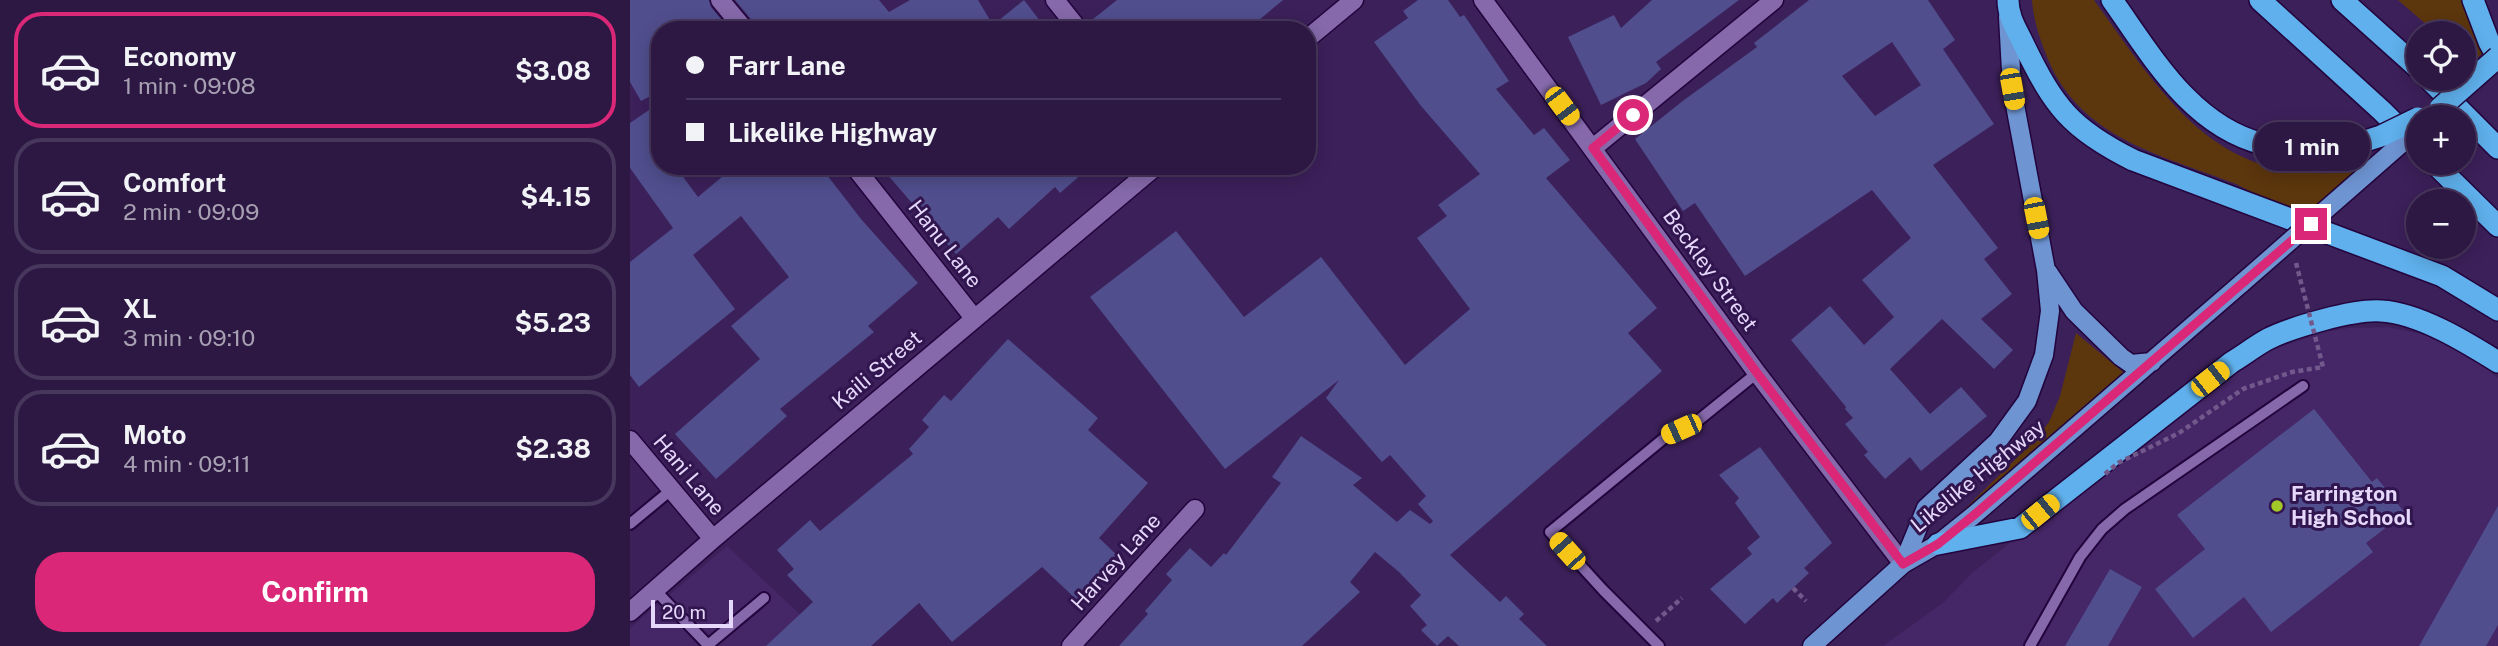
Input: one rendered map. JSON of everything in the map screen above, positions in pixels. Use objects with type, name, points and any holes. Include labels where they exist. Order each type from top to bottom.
[{"type":"highway","points":[[2112,0],[2166,78],[2195,107],[2227,129],[2261,144],[2301,150],[2340,149],[2406,125]]},
{"type":"highway","points":[[2260,0],[2406,135]]},
{"type":"highway","points":[[2342,0],[2406,57]]},
{"type":"highway","points":[[2440,105],[2498,57],[2489,42],[2473,0]]},
{"type":"highway","points":[[2008,6],[2038,74],[2057,105],[2082,131],[2106,146],[2133,160],[2442,276],[2498,310]]},
{"type":"highway","points":[[2441,91],[2498,148]]},
{"type":"highway","points":[[2446,175],[2498,226]]},
{"type":"highway","points":[[1938,544],[2020,528],[2232,362],[2269,338],[2339,315],[2382,311],[2405,316],[2453,335],[2498,362]]},
{"type":"main road","name":"Likelike Highway","points":[[1903,564],[1926,508],[1998,441],[2027,401],[2044,355],[2050,311],[2046,270],[2012,89],[2008,6]]},
{"type":"main road","name":"Likelike Highway","points":[[1903,564],[1938,544],[2291,242],[2406,140]]},
{"type":"main road","points":[[2046,270],[2074,311],[2121,357],[2131,364],[2152,362]]},
{"type":"main road","points":[[1820,644],[1903,564]]},
{"type":"street","points":[[720,0],[738,21]]},
{"type":"street","points":[[1055,0],[1072,21]]},
{"type":"street","points":[[1316,32],[1354,0]]},
{"type":"street","name":"Beckley Street","points":[[1483,0],[1757,373],[1903,564]]},
{"type":"street","points":[[1593,148],[1774,0]]},
{"type":"street","name":"Hanu Lane","points":[[861,175],[974,318]]},
{"type":"street","name":"Kaili Street","points":[[630,612],[713,538],[1145,175]]},
{"type":"street","name":"Hani Lane","points":[[630,440],[713,538]]},
{"type":"street","name":"Harvey Lane","points":[[1071,646],[1195,509]]},
{"type":"lane","points":[[1659,646],[1550,532],[1668,435],[1695,423],[1757,373]]},
{"type":"lane","points":[[2030,646],[2080,557],[2102,530],[2125,509],[2304,386]]},
{"type":"lane","points":[[630,524],[671,490]]},
{"type":"lane","points":[[655,590],[709,646],[764,598]]},
{"type":"path","points":[[2105,474],[2118,463],[2179,433],[2243,389],[2292,372],[2323,367],[2291,242]]},
{"type":"path","points":[[1793,588],[1806,601]]},
{"type":"path","points":[[1655,622],[1682,598]]},
{"type":"shaded area","points":[[2032,0],[2094,0],[2150,77],[2178,109],[2208,136],[2241,156],[2279,169],[2324,173],[2377,168],[2331,201],[2299,212],[2236,184],[2150,152],[2099,124],[2078,105],[2059,81],[2041,40]]},
{"type":"shaded area","points":[[2398,0],[2475,0],[2489,47],[2476,59],[2476,21],[2422,21]]},
{"type":"shaded area","name":"Farrington High School","points":[[2387,327],[2431,336],[2454,346],[2498,378],[2498,646],[1883,646],[1944,602],[1972,573],[2093,477],[2258,354],[2325,332],[2348,328]]},
{"type":"shaded area","points":[[2076,333],[2135,382],[1933,540],[2032,443],[2049,422],[2060,396]]},
{"type":"shaded area","points":[[727,546],[834,646],[630,646],[630,628]]},
{"type":"building","points":[[630,0],[709,0],[711,7],[723,21],[651,21],[651,96],[641,101],[630,82]]},
{"type":"building","points":[[735,0],[879,0],[889,12],[910,0],[978,0],[991,21],[752,21]]},
{"type":"building","points":[[1024,0],[1040,21],[998,21]]},
{"type":"building","points":[[1117,0],[1283,0],[1258,21],[1091,21]]},
{"type":"building","points":[[1418,0],[1448,0],[1460,17],[1464,15],[1509,81],[1496,89],[1534,135],[1544,128],[1570,160],[1546,178],[1657,308],[1628,333],[1662,371],[1450,555],[1500,602],[1506,596],[1524,614],[1519,619],[1547,646],[1459,646],[1448,636],[1437,646],[1421,630],[1427,625],[1410,606],[1421,595],[1375,552],[1350,582],[1360,592],[1302,646],[1119,646],[1148,614],[1145,611],[1172,580],[1166,574],[1190,548],[1211,567],[1224,553],[1226,555],[1281,483],[1272,477],[1301,436],[1362,478],[1353,485],[1397,522],[1410,510],[1430,524],[1433,521],[1418,504],[1426,496],[1390,455],[1382,462],[1326,398],[1339,380],[1225,469],[1090,297],[1176,231],[1244,317],[1321,257],[1405,365],[1470,309],[1417,238],[1447,216],[1438,205],[1480,174],[1421,106],[1374,42],[1408,18],[1403,11]]},
{"type":"building","points":[[1652,0],[1739,0],[1656,62],[1661,69],[1646,83],[1601,105],[1568,37],[1614,15],[1621,28]]},
{"type":"building","points":[[1809,0],[1928,0],[1955,40],[1943,49],[1994,124],[1933,165],[1998,248],[1984,259],[2012,294],[1981,319],[2013,350],[1994,369],[1942,319],[1890,369],[1930,414],[1961,387],[1987,416],[1921,471],[1910,457],[1885,479],[1864,455],[1868,452],[1845,424],[1853,418],[1846,407],[1791,340],[1830,306],[1864,345],[1894,317],[1862,280],[1911,238],[1872,190],[1745,276],[1695,203],[1683,211],[1635,139],[1757,47],[1754,43]],"holes":[[[1892,42],[1921,85],[1875,116],[1842,76]]]},
{"type":"building","points":[[649,110],[651,175],[682,175],[698,197],[724,175],[827,175],[861,219],[918,283],[868,326],[874,332],[780,409],[787,416],[716,479],[675,434],[760,359],[731,326],[789,277],[741,216],[693,255],[735,309],[639,387],[630,375],[630,262],[673,228],[630,168],[630,123]]},
{"type":"building","points":[[888,175],[1081,175],[1060,193],[1055,187],[1009,229],[998,217],[956,254]]},
{"type":"building","points":[[1008,339],[1098,418],[1088,430],[1148,483],[1099,538],[1119,557],[1078,601],[1042,567],[952,642],[919,603],[871,646],[766,646],[813,602],[787,575],[794,569],[777,550],[810,520],[820,531],[913,454],[909,449],[929,427],[922,420],[944,395],[951,401]]},
{"type":"building","points":[[2314,409],[2372,482],[2377,478],[2405,513],[2366,543],[2373,552],[2271,632],[2244,597],[2193,638],[2155,589],[2205,549],[2177,515]]},
{"type":"building","points":[[1760,447],[1832,543],[1804,568],[1809,573],[1777,603],[1773,598],[1745,624],[1710,589],[1752,554],[1747,548],[1760,537],[1735,503],[1739,498],[1719,475]]},
{"type":"building","points":[[2498,506],[2498,625],[2486,646],[2419,646]]},
{"type":"building","points":[[2110,569],[2142,587],[2108,646],[2065,646]]},
{"type":"place","name":"Farrington High School","points":[[2277,506]]},
{"type":"route","points":[[1633,115],[1593,148],[1757,373],[1903,564],[1938,544],[1974,515],[2311,224]]}]
